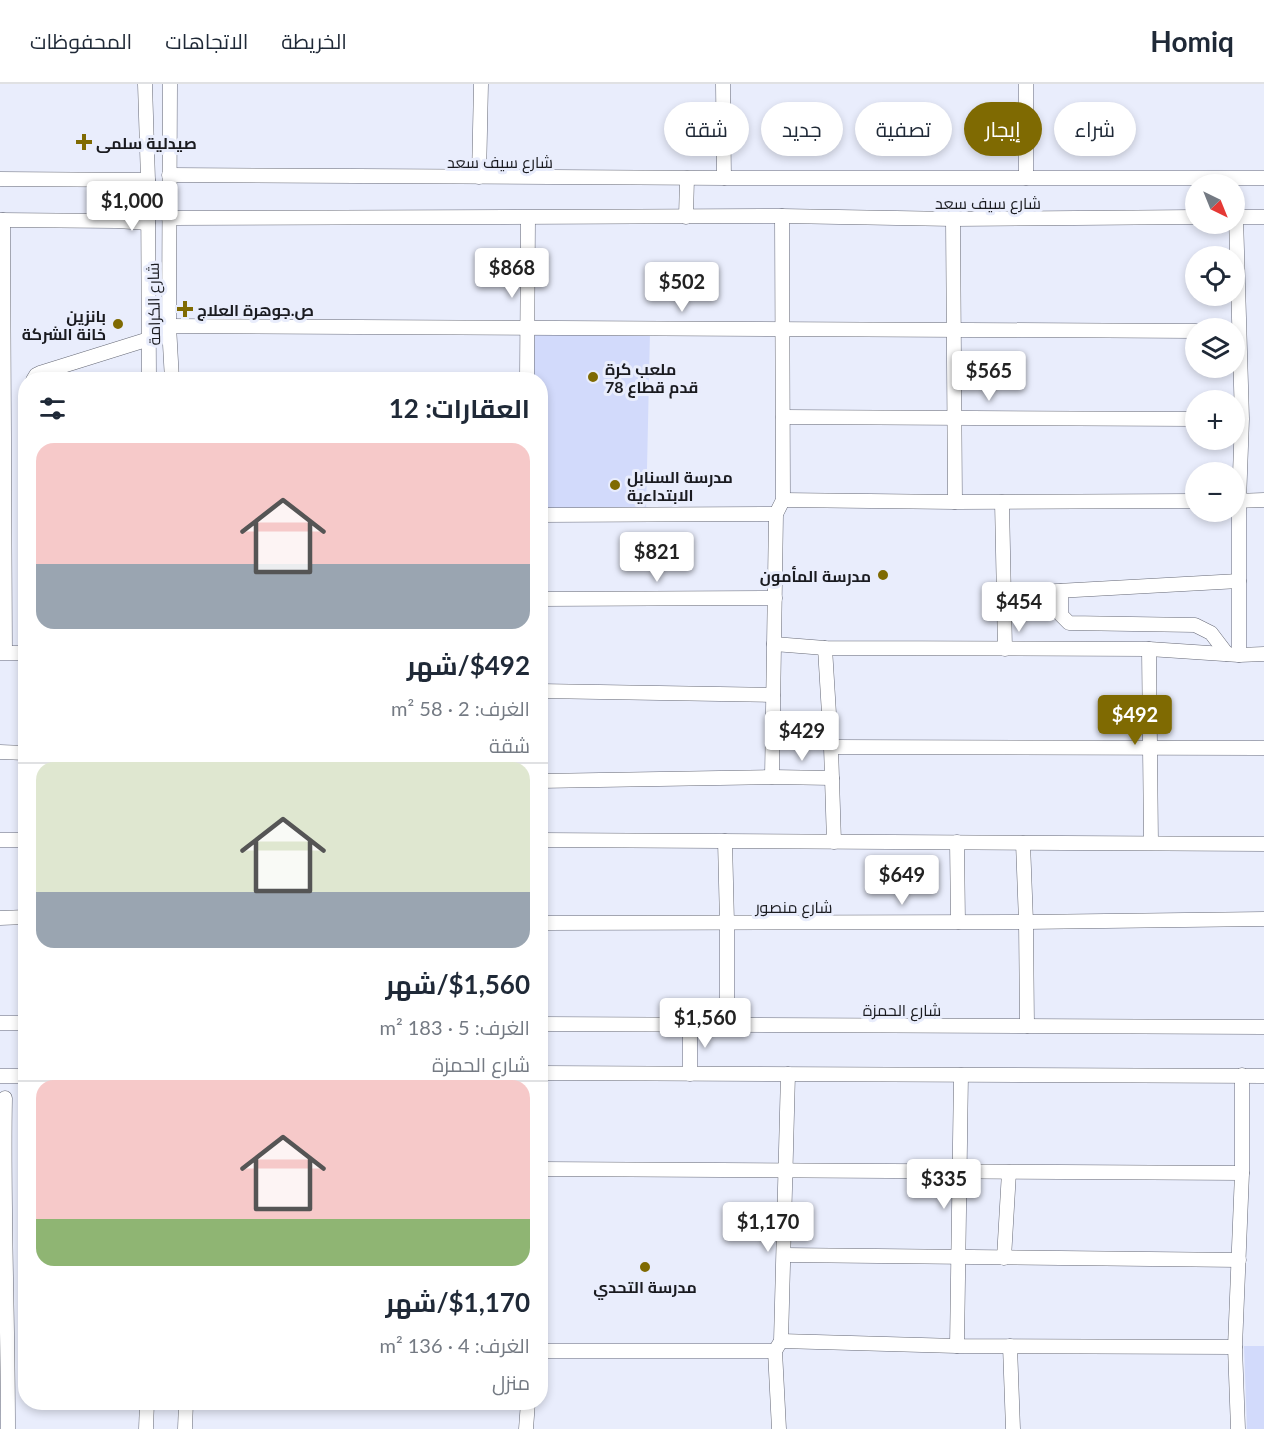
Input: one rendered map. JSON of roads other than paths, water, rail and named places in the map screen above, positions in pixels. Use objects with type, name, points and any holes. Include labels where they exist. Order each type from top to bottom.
[{"type":"street","name":"شارع الكرامة","points":[[145,84],[149,372]]},
{"type":"street","name":"شارع الكرامة","points":[[170,84],[168,219],[172,372]]},
{"type":"street","points":[[479,177],[481,84]]},
{"type":"street","points":[[723,84],[724,178]]},
{"type":"street","points":[[1026,84],[1026,178]]},
{"type":"street","name":"شارع سيف سعد","points":[[169,175],[1264,178]]},
{"type":"street","points":[[686,217],[687,178]]},
{"type":"street","points":[[0,179],[148,180]]},
{"type":"street","points":[[772,777],[776,514],[783,500],[782,216]]},
{"type":"street","name":"شارع سيف سعد","points":[[168,219],[782,216],[952,219],[1185,217]]},
{"type":"street","points":[[1245,217],[1264,217]]},
{"type":"street","points":[[527,372],[528,218]]},
{"type":"street","points":[[952,219],[955,502]]},
{"type":"street","points":[[18,653],[3,652],[2,220],[117,221],[148,224]]},
{"type":"street","points":[[1235,234],[1237,318]]},
{"type":"street","points":[[169,326],[1185,331]]},
{"type":"street","points":[[43,372],[149,339]]},
{"type":"street","points":[[783,417],[1185,418]]},
{"type":"street","points":[[783,500],[1185,501]]},
{"type":"street","points":[[1245,501],[1264,501]]},
{"type":"street","points":[[1002,502],[1005,649]]},
{"type":"street","points":[[548,514],[776,514]]},
{"type":"street","points":[[1233,655],[1239,581],[1238,522]]},
{"type":"street","points":[[1004,594],[1239,581]]},
{"type":"street","points":[[1061,591],[1060,615],[1069,623],[1195,625],[1211,633],[1233,655]]},
{"type":"street","points":[[548,598],[775,598]]},
{"type":"street","points":[[774,644],[825,648],[1149,649],[1233,655],[1264,654]]},
{"type":"street","points":[[825,648],[834,842]]},
{"type":"street","points":[[1149,649],[1151,843]]},
{"type":"street","points":[[548,691],[773,695]]},
{"type":"street","points":[[831,747],[1264,748]]},
{"type":"street","points":[[0,753],[18,753]]},
{"type":"street","points":[[548,781],[832,778]]},
{"type":"street","points":[[0,840],[18,840]]},
{"type":"street","points":[[548,840],[1264,844]]},
{"type":"street","points":[[725,841],[727,1025]]},
{"type":"street","points":[[957,842],[958,922]]},
{"type":"street","points":[[1023,843],[1027,1026]]},
{"type":"street","points":[[0,918],[18,917]]},
{"type":"street","name":"شارع منصور","points":[[548,923],[1264,919]]},
{"type":"street","points":[[0,1023],[18,1023]]},
{"type":"street","name":"شارع الحمزة","points":[[548,1024],[1264,1027]]},
{"type":"street","points":[[690,1024],[690,1074]]},
{"type":"street","points":[[548,1073],[1264,1076]]},
{"type":"street","points":[[779,1429],[778,1346],[784,1255],[788,1074]]},
{"type":"street","points":[[957,1346],[961,1075]]},
{"type":"street","points":[[0,1076],[18,1076]]},
{"type":"street","points":[[1238,1429],[1236,1347],[1242,1173],[1242,1076]]},
{"type":"street","points":[[5,1098],[2,1170],[4,1338],[8,1429]]},
{"type":"street","points":[[548,1169],[1242,1173]]},
{"type":"street","points":[[1004,1258],[1009,1172]]},
{"type":"street","points":[[784,1255],[1239,1260]]},
{"type":"street","points":[[548,1351],[778,1346],[1236,1347]]},
{"type":"street","points":[[1010,1346],[1013,1429]]},
{"type":"street","points":[[146,1429],[147,1410]]},
{"type":"street","points":[[185,1429],[186,1410]]},
{"type":"street","points":[[526,1429],[527,1410]]},
{"type":"place","name":"صيدلية سلمى","points":[[84,142]]},
{"type":"place","name":"ص.جوهرة العلاج","points":[[185,309]]},
{"type":"place","name":"بانزين خانة الشركة","points":[[118,324]]},
{"type":"place","name":"ملعب كرة قدم قطاع 78","points":[[593,377]]},
{"type":"place","name":"مدرسة السنابل الابتداءية","points":[[615,485]]},
{"type":"place","name":"مدرسة المأمون","points":[[883,575]]},
{"type":"place","name":"مدرسة التحدي","points":[[645,1267]]}]
